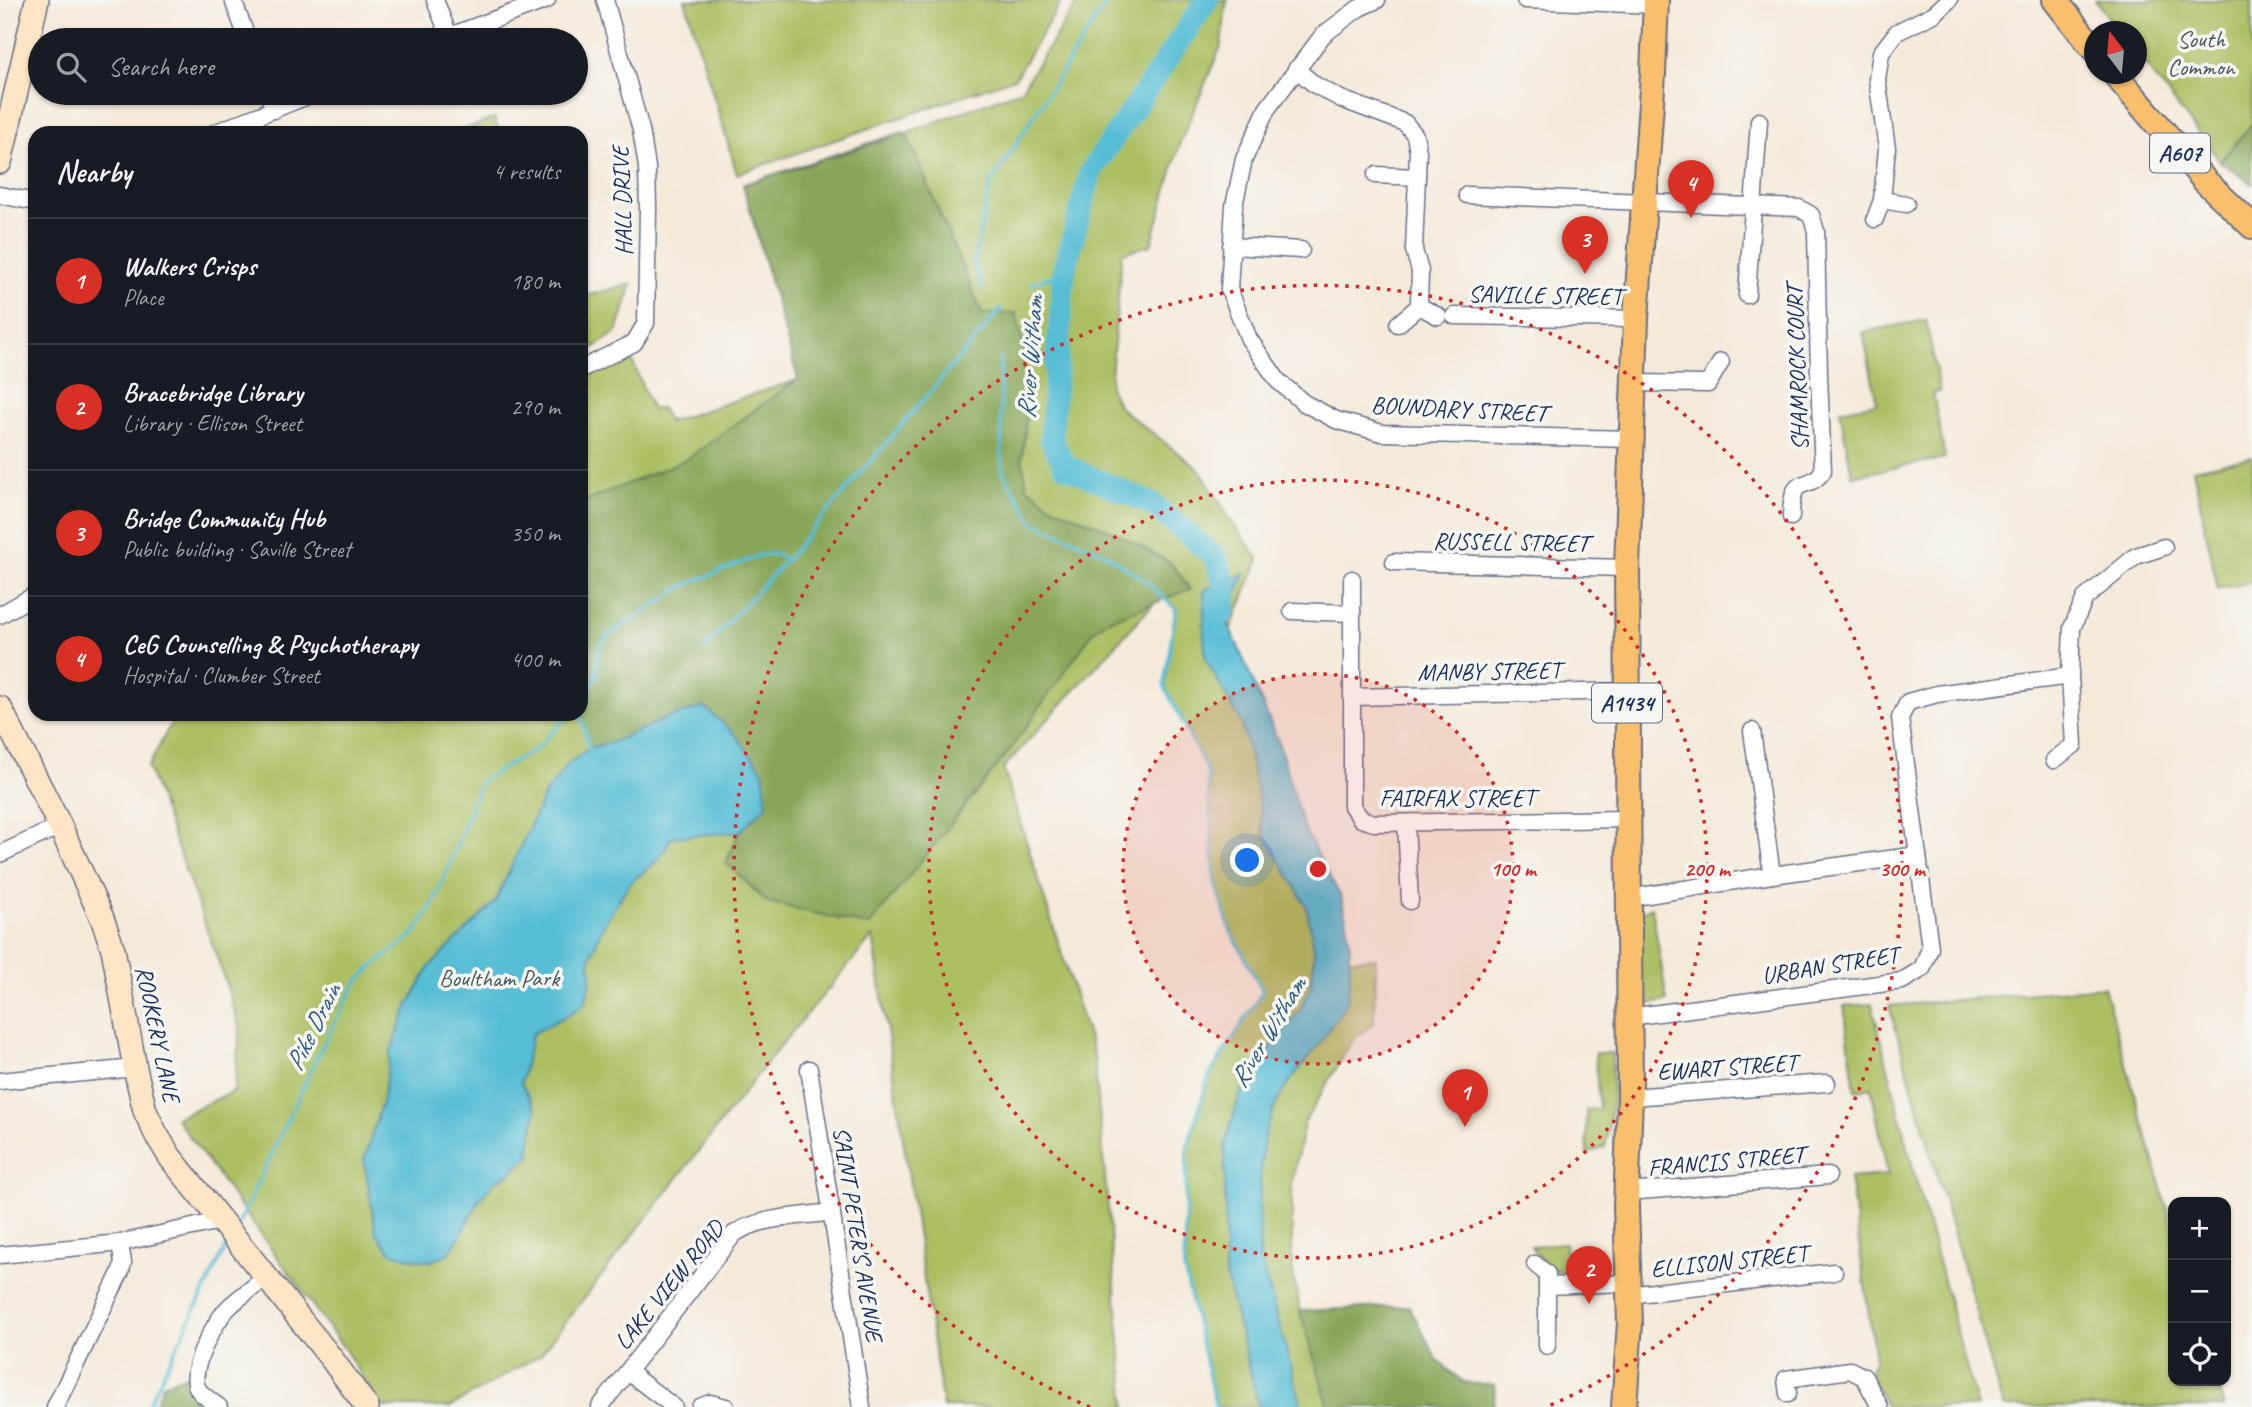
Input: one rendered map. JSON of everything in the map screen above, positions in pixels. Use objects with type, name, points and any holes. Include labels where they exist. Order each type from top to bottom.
[{"type":"main road","points":[[2055,0],[2084,36]]},
{"type":"main road","name":"A1434","points":[[1624,1407],[1629,1352],[1627,1192],[1630,1097],[1627,568],[1636,319],[1656,2]]},
{"type":"main road","name":"A607","points":[[2123,84],[2205,181],[2252,226]]},
{"type":"street","points":[[31,28],[37,0]]},
{"type":"street","points":[[435,0],[442,28]]},
{"type":"street","points":[[471,28],[547,0]]},
{"type":"street","name":"HALL DRIVE","points":[[588,366],[634,344],[646,323],[647,167],[641,130],[605,0]]},
{"type":"street","name":"BOUNDARY STREET","points":[[1377,0],[1359,8],[1323,35],[1267,109],[1244,159],[1234,206],[1229,289],[1249,339],[1278,381],[1304,403],[1336,421],[1382,433],[1631,439]]},
{"type":"street","points":[[1525,0],[1656,2]]},
{"type":"street","points":[[1875,219],[1882,200],[1887,148],[1877,79],[1881,53],[1897,32],[1934,14],[1949,0]]},
{"type":"street","points":[[234,4],[243,28]]},
{"type":"street","points":[[0,162],[28,39]]},
{"type":"street","points":[[1296,69],[1315,85],[1341,99],[1405,123],[1415,135],[1418,152],[1414,250],[1420,271],[1419,306],[1398,324]]},
{"type":"street","points":[[272,105],[274,110]]},
{"type":"street","points":[[232,126],[286,105]]},
{"type":"street","points":[[1747,295],[1759,121]]},
{"type":"street","points":[[1376,175],[1417,177]]},
{"type":"street","points":[[0,195],[28,201]]},
{"type":"street","points":[[1467,195],[1754,206]]},
{"type":"street","points":[[1882,200],[1906,204]]},
{"type":"street","name":"SHAMROCK COURT","points":[[1754,206],[1799,208],[1811,215],[1816,231],[1824,471],[1818,478],[1800,484],[1791,495],[1791,517]]},
{"type":"street","points":[[1231,246],[1301,250]]},
{"type":"street","name":"SAVILLE STREET","points":[[1419,306],[1446,316],[1636,319]]},
{"type":"street","points":[[1633,383],[1709,392],[1721,362]]},
{"type":"street","points":[[2054,760],[2074,745],[2070,676],[2072,628],[2085,598],[2136,556],[2164,547]]},
{"type":"street","name":"RUSSELL STREET","points":[[1394,562],[1627,568]]},
{"type":"street","name":"FAIRFAX STREET","points":[[1352,579],[1352,806],[1361,819],[1374,823],[1628,819]]},
{"type":"street","points":[[0,615],[28,600]]},
{"type":"street","points":[[1292,611],[1352,613]]},
{"type":"street","name":"URBAN STREET","points":[[1629,1017],[1902,981],[1922,969],[1930,948],[1900,718],[1908,702],[1937,694],[2070,676]]},
{"type":"street","name":"MANBY STREET","points":[[1352,697],[1626,691]]},
{"type":"street","name":"ROOKERY LANE","points":[[0,708],[102,918],[113,949],[145,1111],[156,1134],[170,1157],[367,1407]]},
{"type":"street","points":[[1752,731],[1772,875]]},
{"type":"street","points":[[1406,823],[1410,901]]},
{"type":"street","points":[[0,854],[60,827]]},
{"type":"street","points":[[1629,898],[1918,855]]},
{"type":"street","points":[[0,1081],[135,1068]]},
{"type":"street","name":"SAINT PETER'S AVENUE","points":[[809,1069],[862,1407]]},
{"type":"street","name":"EWART STREET","points":[[1630,1097],[1827,1083]]},
{"type":"street","name":"FRANCIS STREET","points":[[1627,1192],[1828,1176]]},
{"type":"street","name":"LAKE VIEW ROAD","points":[[600,1407],[734,1234],[757,1223],[832,1212]]},
{"type":"street","points":[[0,1255],[228,1231]]},
{"type":"street","points":[[55,1407],[121,1271],[123,1263],[120,1243]]},
{"type":"street","points":[[1535,1264],[1547,1274],[1547,1346]]},
{"type":"street","name":"ELLISON STREET","points":[[1547,1286],[1628,1289],[1834,1272]]},
{"type":"street","points":[[219,1407],[197,1389],[195,1378],[198,1361],[220,1317],[267,1278]]},
{"type":"street","points":[[1788,1394],[1786,1379],[1850,1370],[1864,1377],[1880,1407]]},
{"type":"street","points":[[628,1372],[674,1407]]},
{"type":"street","points":[[700,1407],[710,1403],[726,1407]]},
{"type":"green space","points":[[685,0],[1062,0],[1015,78],[737,174]]},
{"type":"green space","name":"Boultham Park","points":[[1079,0],[1227,0],[1221,46],[1180,143],[1151,245],[1122,253],[1110,387],[1119,407],[1200,470],[1259,560],[1218,659],[1333,960],[1376,958],[1374,1023],[1352,1041],[1304,1123],[1292,1183],[1292,1268],[1300,1311],[1329,1407],[1216,1407],[1184,1268],[1187,1149],[1209,1076],[1263,991],[1230,930],[1215,880],[1207,770],[1164,685],[1176,609],[1165,598],[1190,588],[1177,578],[1003,768],[1094,1055],[1126,1407],[943,1407],[873,936],[781,1045],[540,1355],[450,1407],[380,1407],[346,1351],[176,1118],[234,1091],[240,1029],[223,974],[148,767],[172,721],[588,721],[588,374],[632,360],[652,410],[661,408],[669,422],[800,379],[744,184],[903,132],[973,295],[906,133],[1021,90]]},
{"type":"green space","name":"South Common","points":[[2095,0],[2252,0],[2252,184],[2220,161],[2147,67],[2147,21],[2111,21]]},
{"type":"green space","points":[[494,118],[497,126],[474,126]]},
{"type":"green space","points":[[2252,124],[2252,184],[2220,161]]},
{"type":"green space","points":[[906,133],[982,314],[1016,313],[1025,354],[1026,421],[1022,459],[1027,486],[1051,506],[1114,532],[1171,563],[1190,589],[1107,621],[1093,632],[1007,754],[869,926],[767,902],[726,863],[739,832],[767,805],[704,707],[667,718],[613,742],[589,748],[582,721],[588,721],[588,500],[687,459],[798,379],[743,185]]},
{"type":"green space","points":[[632,284],[617,332],[588,351],[588,295]]},
{"type":"green space","points":[[1926,320],[1940,392],[1933,393],[1945,458],[1852,476],[1840,410],[1877,403],[1863,332]]},
{"type":"green space","points":[[2252,457],[2252,582],[2218,589],[2193,469]]},
{"type":"green space","points":[[1652,907],[1667,1001],[1639,1005],[1636,918]]},
{"type":"green space","points":[[2104,987],[2168,1211],[2168,1386],[2218,1386],[2224,1407],[2003,1407],[1889,1006]]},
{"type":"green space","points":[[1872,1004],[1977,1407],[1887,1407],[1869,1373],[1875,1359],[1850,1178],[1888,1175],[1871,1087],[1855,1091],[1844,1006]]},
{"type":"green space","points":[[1595,1053],[1612,1053],[1613,1102],[1605,1147],[1587,1154],[1586,1110],[1599,1109]]},
{"type":"green space","points":[[1565,1243],[1568,1273],[1546,1264],[1531,1246]]},
{"type":"green space","points":[[1409,1306],[1437,1360],[1464,1383],[1495,1385],[1494,1407],[1329,1407],[1300,1311]]},
{"type":"green space","points":[[187,1375],[196,1407],[154,1407],[163,1384]]},
{"type":"water","points":[[1245,573],[1226,618],[1278,741],[1303,827],[1341,897],[1350,947],[1347,1002],[1321,1042],[1286,1086],[1274,1108],[1265,1133],[1261,1164],[1260,1256],[1302,1407],[1259,1407],[1225,1273],[1225,1144],[1248,1077],[1300,1010],[1309,990],[1314,948],[1306,905],[1263,832],[1257,790],[1241,722],[1206,660],[1204,590]]},
{"type":"water","points":[[704,707],[733,732],[763,771],[767,805],[739,832],[672,837],[659,859],[629,884],[603,926],[590,958],[591,981],[584,1004],[532,1034],[521,1083],[536,1110],[529,1156],[509,1174],[495,1181],[478,1202],[449,1253],[432,1261],[392,1253],[376,1233],[364,1160],[382,1102],[391,1050],[409,1004],[430,966],[495,902],[544,795],[568,764],[589,748],[613,742],[667,718]]},
{"type":"waterway","points":[[982,290],[974,262],[990,185],[1108,0]]},
{"type":"waterway","name":"River Witham","points":[[1207,0],[1091,171],[1064,271],[1051,439],[1065,466],[1152,504],[1216,558],[1226,591],[1224,612]]},
{"type":"waterway","points":[[1031,284],[1064,271]]},
{"type":"waterway","points":[[705,648],[786,560],[1001,309]]},
{"type":"waterway","points":[[1000,358],[1002,471],[1033,522],[1104,553],[1144,580],[1176,609],[1164,685],[1207,770],[1215,880],[1230,930],[1263,991],[1209,1076],[1187,1149],[1184,1268],[1216,1407]]},
{"type":"waterway","points":[[588,689],[596,678],[598,649],[607,636],[685,585],[761,555],[776,554],[786,560]]},
{"type":"waterway","name":"Pike Drain","points":[[237,1227],[323,1045],[356,983],[414,934],[429,911],[481,781],[536,749],[563,721]]},
{"type":"waterway","points":[[582,721],[589,748]]},
{"type":"waterway","name":"Pike Drain","points":[[147,1407],[228,1243]]},
{"type":"place","name":"CeG Counselling & Psychotherapy","points":[[1691,218]]},
{"type":"place","name":"Bridge Community Hub","points":[[1585,274]]},
{"type":"place","name":"Walkers Crisps","points":[[1465,1127]]},
{"type":"place","name":"Bracebridge Library","points":[[1589,1304]]}]
